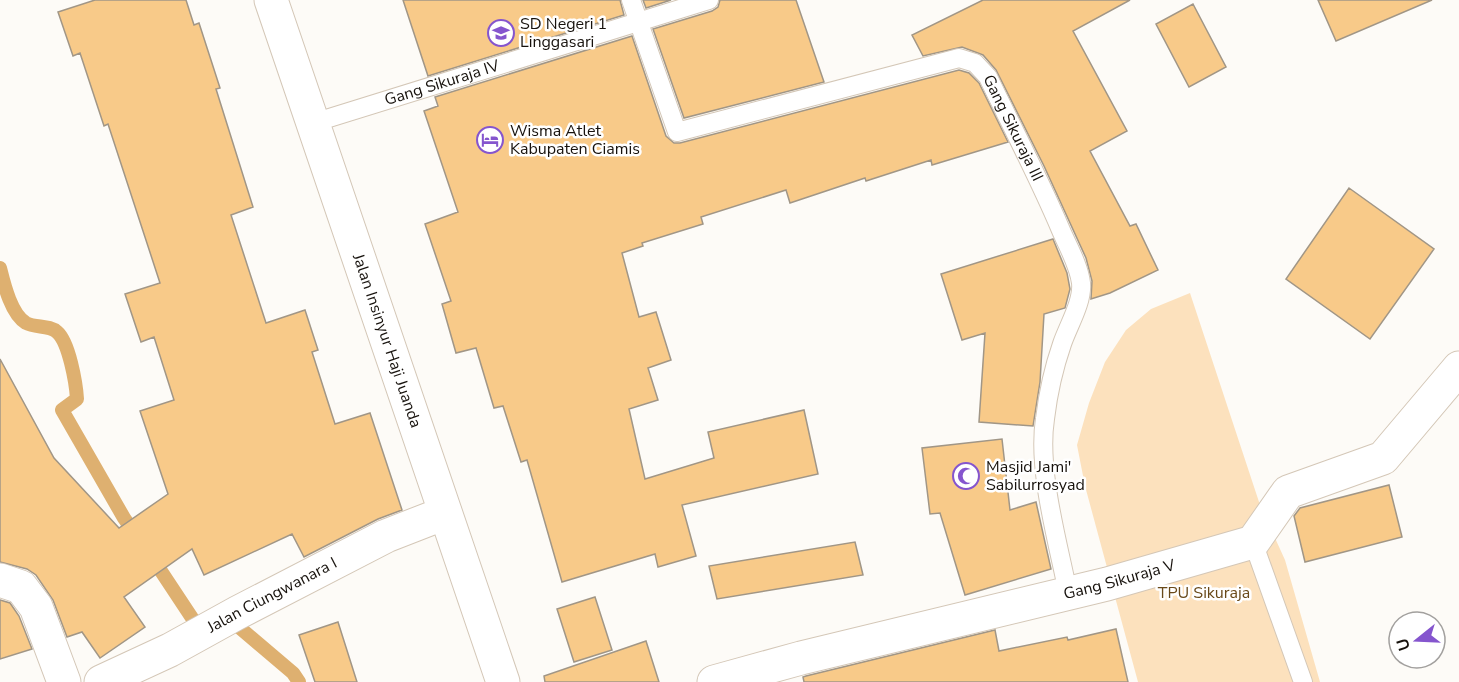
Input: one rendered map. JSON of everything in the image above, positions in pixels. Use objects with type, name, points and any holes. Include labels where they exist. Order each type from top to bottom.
[{"type":"main road","name":"Jalan Insinyur Haji Juanda","points":[[271,0],[503,682]]},
{"type":"main road","points":[[1253,542],[1288,492],[1383,458],[1459,368]]},
{"type":"main road","name":"Jalan Ciungwanara I","points":[[101,682],[170,650],[386,536],[445,513]]},
{"type":"main road","name":"Gang Sikuraja V","points":[[714,682],[801,658],[1068,593],[1253,542]]},
{"type":"main road","points":[[0,580],[21,586],[36,607],[64,682]]},
{"type":"lane","name":"Gang Sikuraja III","points":[[631,0],[677,132],[959,58],[975,63],[988,77],[1047,196],[1075,262],[1081,284],[1076,309],[1062,344],[1045,418],[1042,444],[1046,478],[1068,593]]},
{"type":"lane","name":"Gang Sikuraja IV","points":[[313,123],[709,0]]},
{"type":"lane","points":[[1253,542],[1303,682]]},
{"type":"green space","name":"TPU Sikuraja","points":[[1190,293],[1260,505],[1285,560],[1320,682],[1138,682],[1085,486],[1077,445],[1089,403],[1105,362],[1126,330],[1151,309]]},
{"type":"building","points":[[95,0],[186,0],[194,25],[199,23],[220,88],[216,89],[253,207],[231,215],[266,323],[305,310],[318,350],[312,352],[335,424],[370,413],[402,510],[378,519],[304,557],[292,534],[204,575],[192,549],[124,597],[145,627],[100,658],[82,632],[67,637],[53,600],[36,575],[27,569],[0,562],[0,359],[54,458],[119,528],[168,494],[140,411],[174,400],[154,337],[141,342],[125,294],[160,283],[108,124],[104,126],[80,53],[73,56],[58,12]]},
{"type":"building","name":"SD Negeri 1 Linggasari","points":[[403,0],[620,0],[624,15],[428,76]]},
{"type":"building","points":[[643,0],[671,0],[646,8]]},
{"type":"building","points":[[720,0],[796,0],[824,82],[684,118],[653,29],[712,11],[718,7]]},
{"type":"building","points":[[983,0],[1130,0],[1073,31],[1127,131],[1090,151],[1130,226],[1136,224],[1158,270],[1110,293],[1091,299],[1092,281],[1086,258],[1044,166],[996,70],[983,55],[962,47],[923,56],[912,35]]},
{"type":"building","points":[[1318,0],[1432,0],[1336,41]]},
{"type":"building","points":[[1193,4],[1226,67],[1189,87],[1156,24]]},
{"type":"building","points":[[632,36],[666,136],[674,143],[959,70],[969,73],[979,83],[1008,142],[932,165],[931,160],[866,181],[865,178],[790,203],[786,190],[701,217],[703,224],[642,243],[643,246],[622,253],[639,317],[656,312],[671,360],[648,368],[658,400],[629,409],[645,479],[714,458],[708,432],[804,410],[818,474],[682,505],[696,556],[658,567],[655,554],[562,582],[527,460],[521,462],[503,406],[494,408],[476,348],[456,353],[442,304],[451,301],[425,224],[458,212],[424,111],[438,106],[435,97]]},
{"type":"building","points":[[1349,188],[1434,249],[1370,339],[1286,279]]},
{"type":"building","points":[[1053,239],[1067,273],[1070,289],[1065,308],[1044,314],[1040,382],[1033,426],[979,422],[985,333],[962,340],[941,274]]},
{"type":"building","points":[[1002,439],[1010,510],[1036,502],[1051,569],[965,595],[940,513],[930,514],[922,448]]},
{"type":"building","points":[[1389,485],[1402,537],[1305,562],[1294,516],[1300,508]]},
{"type":"building","points":[[855,542],[863,575],[717,599],[709,566]]},
{"type":"building","points":[[595,597],[612,650],[574,662],[557,609]]},
{"type":"building","points":[[0,600],[10,603],[19,616],[32,649],[0,659]]},
{"type":"building","points":[[338,622],[357,682],[315,682],[299,635]]},
{"type":"building","points":[[1116,629],[1128,682],[804,682],[803,677],[995,630],[999,651],[1067,637],[1068,640]]},
{"type":"building","points":[[646,641],[659,682],[545,682],[544,676]]},
{"type":"waterway","points":[[0,268],[9,298],[21,319],[30,325],[54,330],[65,344],[77,399],[62,410],[124,518],[138,538]]},
{"type":"waterway","points":[[151,556],[196,624]]},
{"type":"waterway","points":[[240,628],[293,673],[299,682]]},
{"type":"place","name":"SD Negeri 1 Linggasari","points":[[501,33]]},
{"type":"place","name":"Wisma Atlet Kabupaten Ciamis","points":[[490,140]]},
{"type":"place","name":"Masjid Jami' Sabilurrosyad","points":[[966,476]]}]
